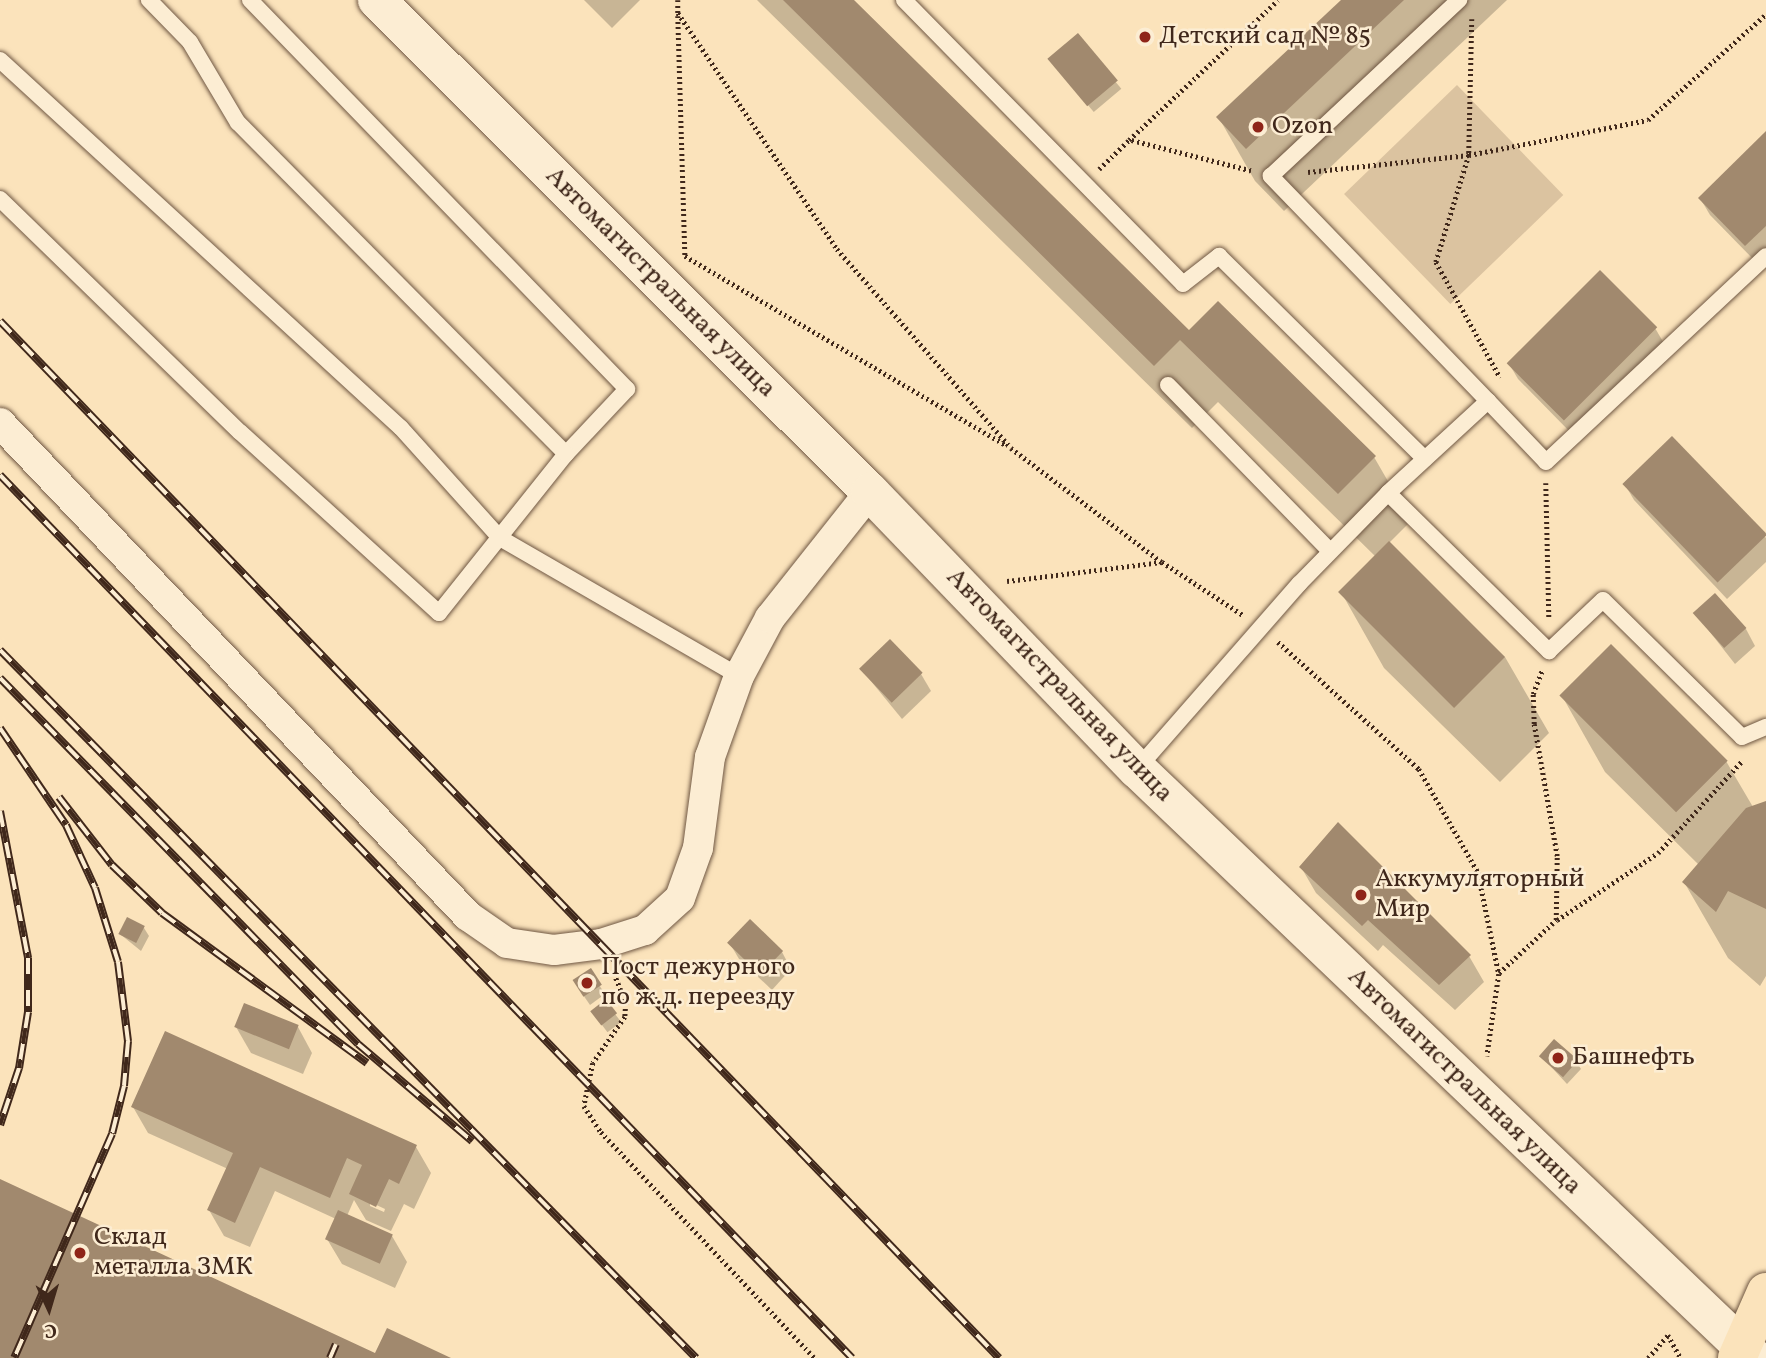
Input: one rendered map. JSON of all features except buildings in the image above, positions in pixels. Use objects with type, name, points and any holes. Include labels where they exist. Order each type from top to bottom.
[{"type":"main road","name":"Автомагистральная улица","points":[[377,0],[870,492],[1137,769],[1744,1354]]},
{"type":"main road","points":[[1744,1354],[1766,1292]]},
{"type":"street","points":[[0,423],[451,899],[507,943],[554,950],[578,948],[645,930],[666,914],[689,876],[710,757],[739,676],[770,618],[870,492]]},
{"type":"lane","points":[[149,0],[190,42],[238,123],[566,454]]},
{"type":"lane","points":[[0,199],[240,432],[439,613],[566,454],[627,388],[250,0]]},
{"type":"lane","points":[[904,0],[1184,284],[1219,256],[1425,459]]},
{"type":"lane","points":[[1460,0],[1271,176],[1546,462],[1766,256]]},
{"type":"lane","points":[[0,60],[401,428],[499,538],[739,676]]},
{"type":"lane","points":[[1168,385],[1330,551]]},
{"type":"lane","points":[[1137,769],[1330,551],[1488,401]]},
{"type":"lane","points":[[1388,494],[1549,651],[1602,600],[1742,737],[1766,727]]},
{"type":"path","points":[[678,0],[685,256],[1011,448],[1162,562],[1262,627],[1419,769],[1478,872],[1499,974],[1486,1067]]},
{"type":"path","points":[[1084,183],[1278,0]]},
{"type":"path","points":[[678,13],[837,249],[1011,448]]},
{"type":"path","points":[[1472,13],[1469,155],[1436,262],[1501,380]]},
{"type":"path","points":[[1129,140],[1271,176],[1469,155],[1647,120],[1766,14]]},
{"type":"path","points":[[1546,462],[1549,651],[1533,694],[1557,856],[1556,920]]},
{"type":"path","points":[[1007,581],[1162,562]]},
{"type":"path","points":[[1499,974],[1556,920],[1658,853],[1748,755]]},
{"type":"path","points":[[614,973],[626,1003],[625,1017],[593,1063],[584,1106],[601,1132],[815,1358]]},
{"type":"path","points":[[1648,1358],[1668,1335],[1681,1358]]},
{"type":"shaded area","points":[[1457,85],[1563,195],[1450,304],[1344,194]]},
{"type":"railway","points":[[0,321],[999,1358]]},
{"type":"railway","points":[[0,475],[852,1358]]},
{"type":"railway","points":[[0,650],[696,1358]]},
{"type":"railway","points":[[0,678],[358,1044],[472,1141]]},
{"type":"railway","points":[[0,728],[66,825],[95,888],[118,962],[128,1041],[124,1086],[112,1134],[14,1358]]},
{"type":"railway","points":[[59,797],[112,865],[162,913],[367,1063]]},
{"type":"railway","points":[[0,811],[28,958],[28,1012],[19,1068],[0,1125]]},
{"type":"railway","points":[[330,1358],[336,1344]]},
{"type":"place","name":"Детский сад № 85","points":[[1145,37]]},
{"type":"place","name":"Ozon","points":[[1258,127]]},
{"type":"place","name":"Аккумуляторный Мир","points":[[1361,895]]},
{"type":"place","name":"Пост дежурного по ж.д. переезду","points":[[587,983]]},
{"type":"place","name":"Башнефть","points":[[1558,1058]]},
{"type":"place","name":"Склад металла ЗМК","points":[[80,1253]]}]
